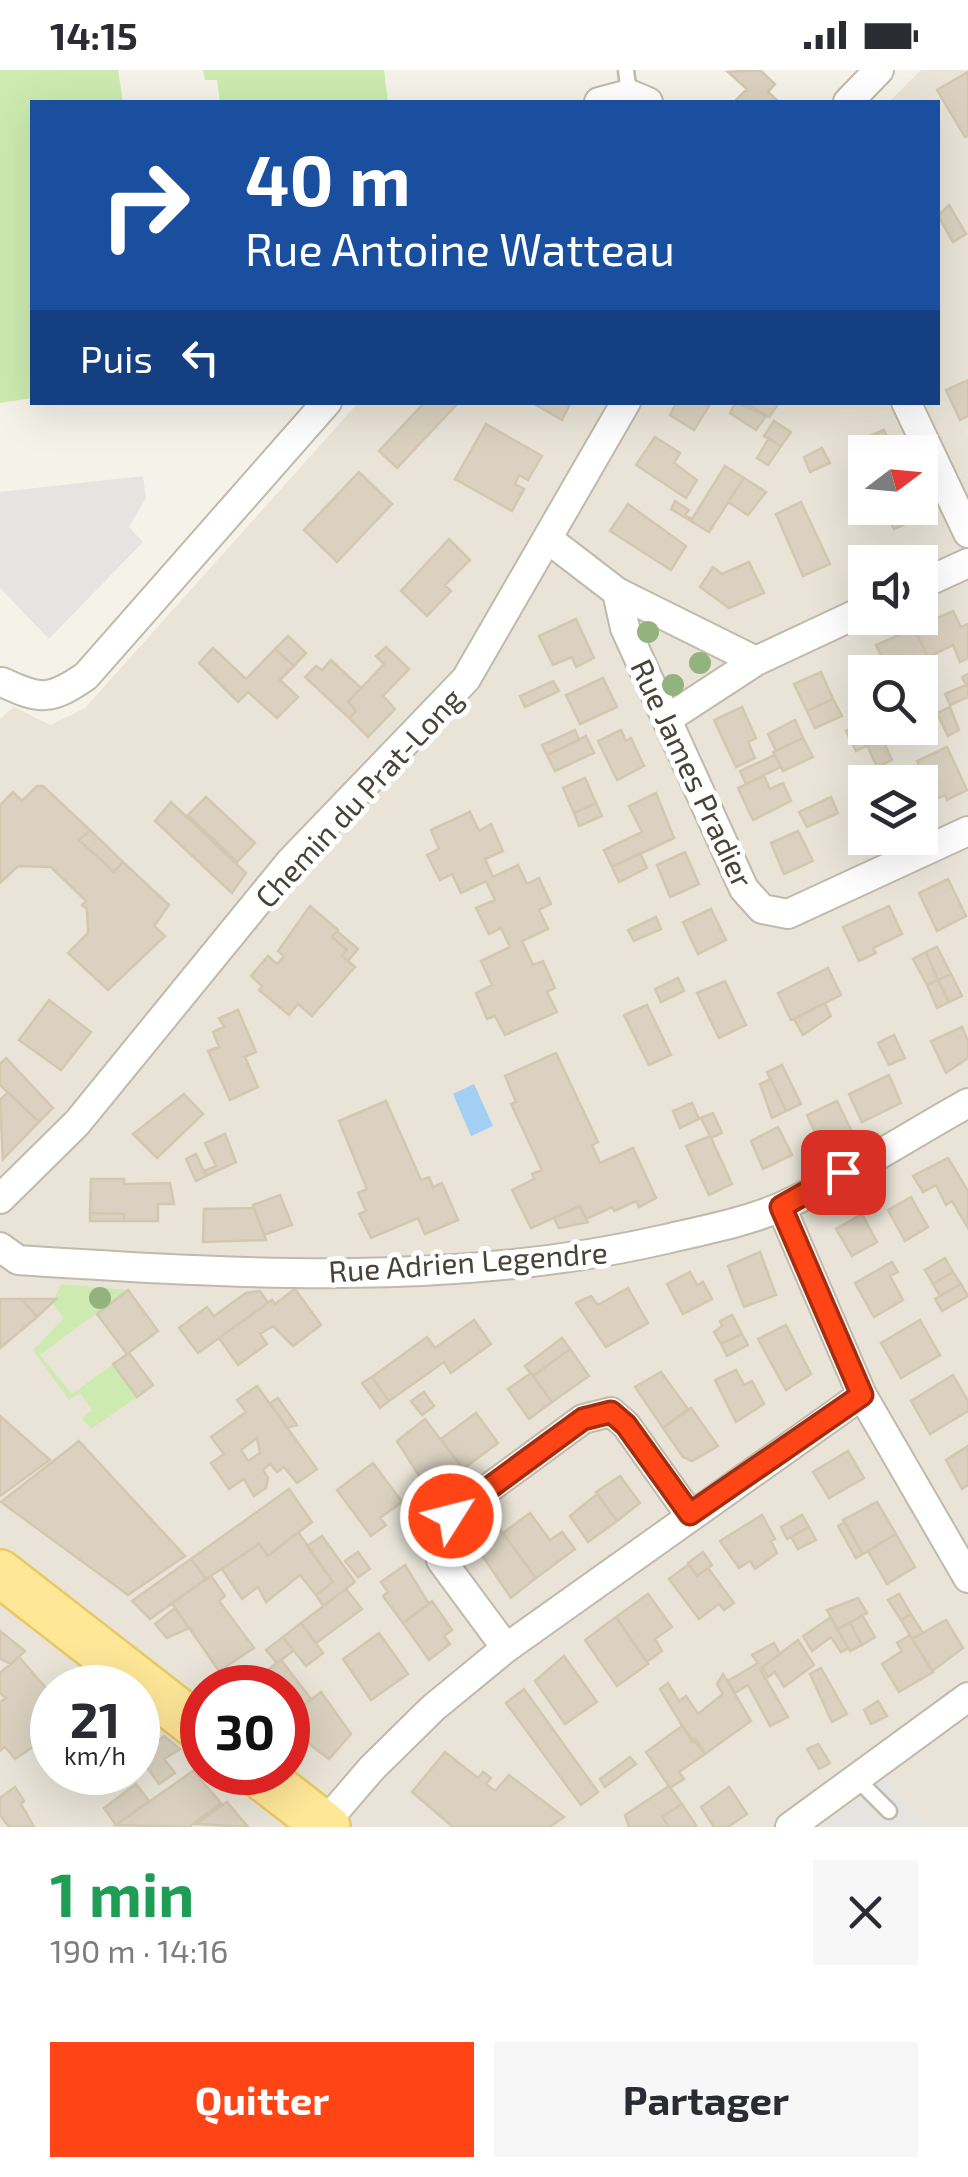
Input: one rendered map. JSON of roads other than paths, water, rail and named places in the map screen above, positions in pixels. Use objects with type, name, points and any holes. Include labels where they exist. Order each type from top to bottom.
[{"type":"main road","points":[[0,1573],[180,1713]]},
{"type":"main road","points":[[285,1795],[325,1826]]},
{"type":"street","points":[[850,100],[879,70]]},
{"type":"street","points":[[604,100],[634,89]]},
{"type":"street","points":[[1,682],[34,697],[60,694],[86,676],[324,405]]},
{"type":"street","name":"Chemin du Prat-Long","points":[[0,1199],[78,1124],[290,862],[457,691],[624,405]]},
{"type":"street","points":[[907,405],[968,533]]},
{"type":"street","name":"Rue James Pradier","points":[[548,539],[617,592],[756,661]]},
{"type":"street","points":[[938,576],[968,562]]},
{"type":"street","name":"Rue James Pradier","points":[[617,592],[625,628],[666,719],[744,889],[762,909],[788,914],[968,831]]},
{"type":"street","points":[[666,719],[756,661],[848,618]]},
{"type":"street","name":"Rue Adrien Legendre","points":[[0,1247],[18,1260],[184,1271],[334,1273],[514,1264],[609,1252],[781,1207],[968,1103]]},
{"type":"street","points":[[781,1207],[862,1395],[968,1578]]},
{"type":"street","points":[[325,1826],[372,1768],[433,1708],[506,1648],[862,1395]]},
{"type":"street","points":[[506,1648],[442,1560],[437,1535],[451,1516],[583,1419],[611,1412],[626,1425],[690,1514]]},
{"type":"street","points":[[790,1827],[968,1696]]},
{"type":"lane","points":[[857,1779],[890,1811]]},
{"type":"water","points":[[474,1084],[493,1126],[471,1136],[453,1094]]}]
